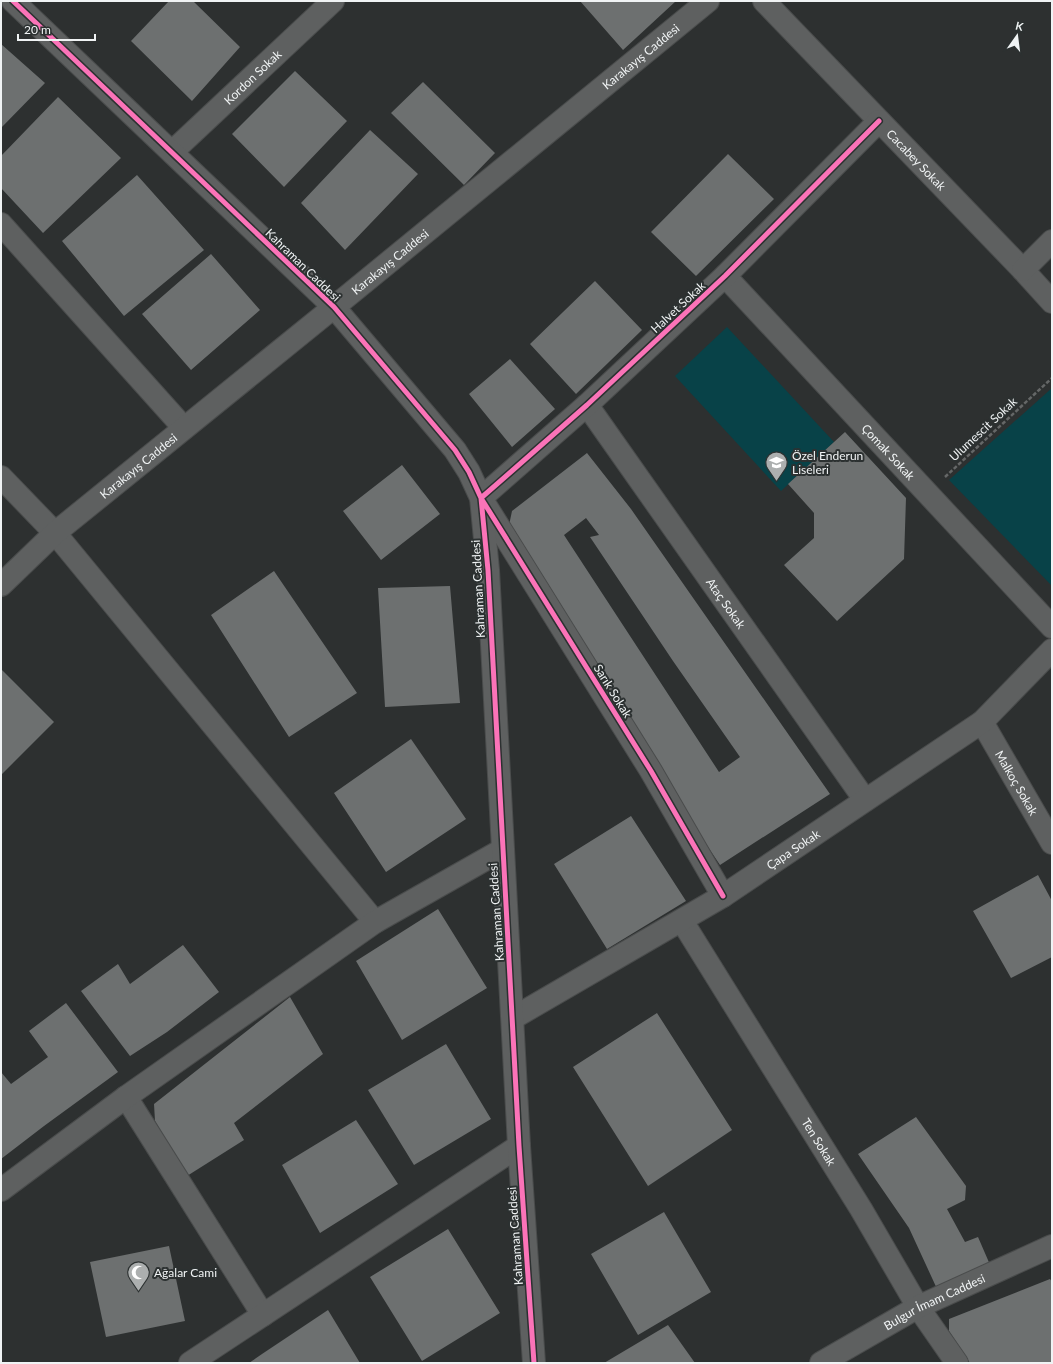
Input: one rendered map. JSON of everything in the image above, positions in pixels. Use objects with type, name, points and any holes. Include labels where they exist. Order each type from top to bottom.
[{"type":"street","name":"Kahraman Caddesi","points":[[13,1],[334,307],[455,450],[470,472],[482,498],[488,570],[519,1146],[534,1363]]},
{"type":"street","name":"Kordon Sokak","points":[[172,152],[333,1]]},
{"type":"street","name":"Karakayış Caddesi","points":[[1,585],[55,532],[334,307],[708,1]]},
{"type":"street","name":"Cacabey Sokak","points":[[764,1],[1052,302]]},
{"type":"street","name":"Halvet Sokak","points":[[482,498],[588,405],[724,276],[879,121]]},
{"type":"street","points":[[1,224],[184,428]]},
{"type":"street","points":[[1023,270],[1052,241]]},
{"type":"street","name":"Çomak Sokak","points":[[724,276],[1052,627]]},
{"type":"street","name":"Ataç Sokak","points":[[588,405],[865,800]]},
{"type":"street","points":[[1,477],[55,532],[375,922]]},
{"type":"street","name":"Sarık Sokak","points":[[482,498],[651,771],[723,896]]},
{"type":"street","name":"Çapa Sokak","points":[[512,1018],[723,896],[982,722],[1052,650]]},
{"type":"street","name":"Malkoç Sokak","points":[[982,722],[1052,843]]},
{"type":"street","points":[[1,1190],[126,1097],[375,922],[502,850]]},
{"type":"street","name":"Ten Sokak","points":[[682,921],[861,1209],[918,1306],[957,1363]]},
{"type":"street","points":[[126,1097],[263,1315]]},
{"type":"street","points":[[190,1363],[519,1146]]},
{"type":"street","name":"Bulgur İmam Caddesi","points":[[820,1363],[918,1306],[1052,1246]]},
{"type":"shaded area","points":[[727,327],[834,442],[781,491],[675,376]]},
{"type":"shaded area","points":[[1052,388],[1052,586],[949,480]]},
{"type":"building","points":[[169,1],[193,1],[240,47],[192,101],[131,41]]},
{"type":"building","points":[[580,1],[676,1],[623,50]]},
{"type":"building","points":[[1,44],[45,83],[1,128]]},
{"type":"building","points":[[295,71],[347,121],[284,187],[232,134]]},
{"type":"building","points":[[423,82],[495,153],[464,185],[391,113]]},
{"type":"building","points":[[58,97],[121,158],[43,233],[1,188],[1,156]]},
{"type":"building","points":[[370,130],[418,174],[345,250],[301,203]]},
{"type":"building","points":[[728,154],[774,199],[696,276],[651,232]]},
{"type":"building","points":[[137,175],[204,250],[124,316],[62,241]]},
{"type":"building","points":[[211,254],[260,310],[191,370],[142,314]]},
{"type":"building","points":[[595,281],[642,330],[576,394],[530,344]]},
{"type":"building","points":[[510,359],[555,409],[512,447],[469,394]]},
{"type":"building","points":[[845,432],[906,498],[904,559],[837,621],[784,565],[814,538],[814,513],[788,484]]},
{"type":"building","points":[[587,453],[631,509],[830,794],[720,865],[668,787],[508,530],[512,511]],"holes":[[[586,518],[599,535],[590,537],[673,661],[740,757],[719,772],[564,535]]]},
{"type":"building","points":[[402,465],[440,514],[381,560],[343,511]]},
{"type":"building","points":[[274,571],[357,693],[289,737],[211,615]]},
{"type":"building","points":[[450,586],[460,703],[385,707],[378,588]]},
{"type":"building","points":[[1,669],[54,722],[1,775]]},
{"type":"building","points":[[411,739],[466,819],[386,872],[334,793]]},
{"type":"building","points":[[631,816],[686,901],[607,949],[554,864]]},
{"type":"building","points":[[1038,875],[1052,901],[1052,957],[1011,978],[973,911]]},
{"type":"building","points":[[438,909],[487,988],[402,1040],[356,961]]},
{"type":"building","points":[[183,945],[219,992],[167,1032],[130,1056],[81,991],[118,964],[130,984]]},
{"type":"building","points":[[290,997],[323,1054],[234,1123],[244,1140],[187,1176],[155,1121],[154,1104]]},
{"type":"building","points":[[66,1003],[118,1072],[1,1159],[1,1072],[11,1084],[48,1057],[29,1031]]},
{"type":"building","points":[[657,1013],[732,1130],[648,1186],[573,1067]]},
{"type":"building","points":[[446,1044],[491,1119],[414,1165],[368,1090]]},
{"type":"building","points":[[916,1117],[966,1186],[965,1200],[947,1209],[965,1242],[978,1237],[991,1267],[938,1291],[909,1228],[858,1154]]},
{"type":"building","points":[[356,1120],[398,1184],[320,1233],[282,1165]]},
{"type":"building","points":[[664,1212],[711,1292],[638,1335],[591,1254]]},
{"type":"building","points":[[448,1229],[500,1313],[422,1361],[370,1277]]},
{"type":"building","name":"Ağalar Cami","points":[[169,1246],[185,1321],[106,1337],[90,1262]]},
{"type":"building","points":[[1050,1279],[1052,1282],[1052,1363],[970,1363],[949,1331],[949,1319]]},
{"type":"building","points":[[328,1310],[360,1363],[249,1363],[262,1354]]},
{"type":"building","points":[[668,1325],[695,1363],[604,1363]]},
{"type":"cycle path","points":[[13,1],[334,307],[455,450],[469,472],[481,498],[488,570],[519,1146],[534,1363]]},
{"type":"cycle path","points":[[723,896],[651,771],[481,498],[587,405],[725,276],[879,121]]},
{"type":"place","name":"Özel Enderun Liseleri","points":[[777,482]]},
{"type":"place","name":"Ağalar Cami","points":[[138,1292]]}]
